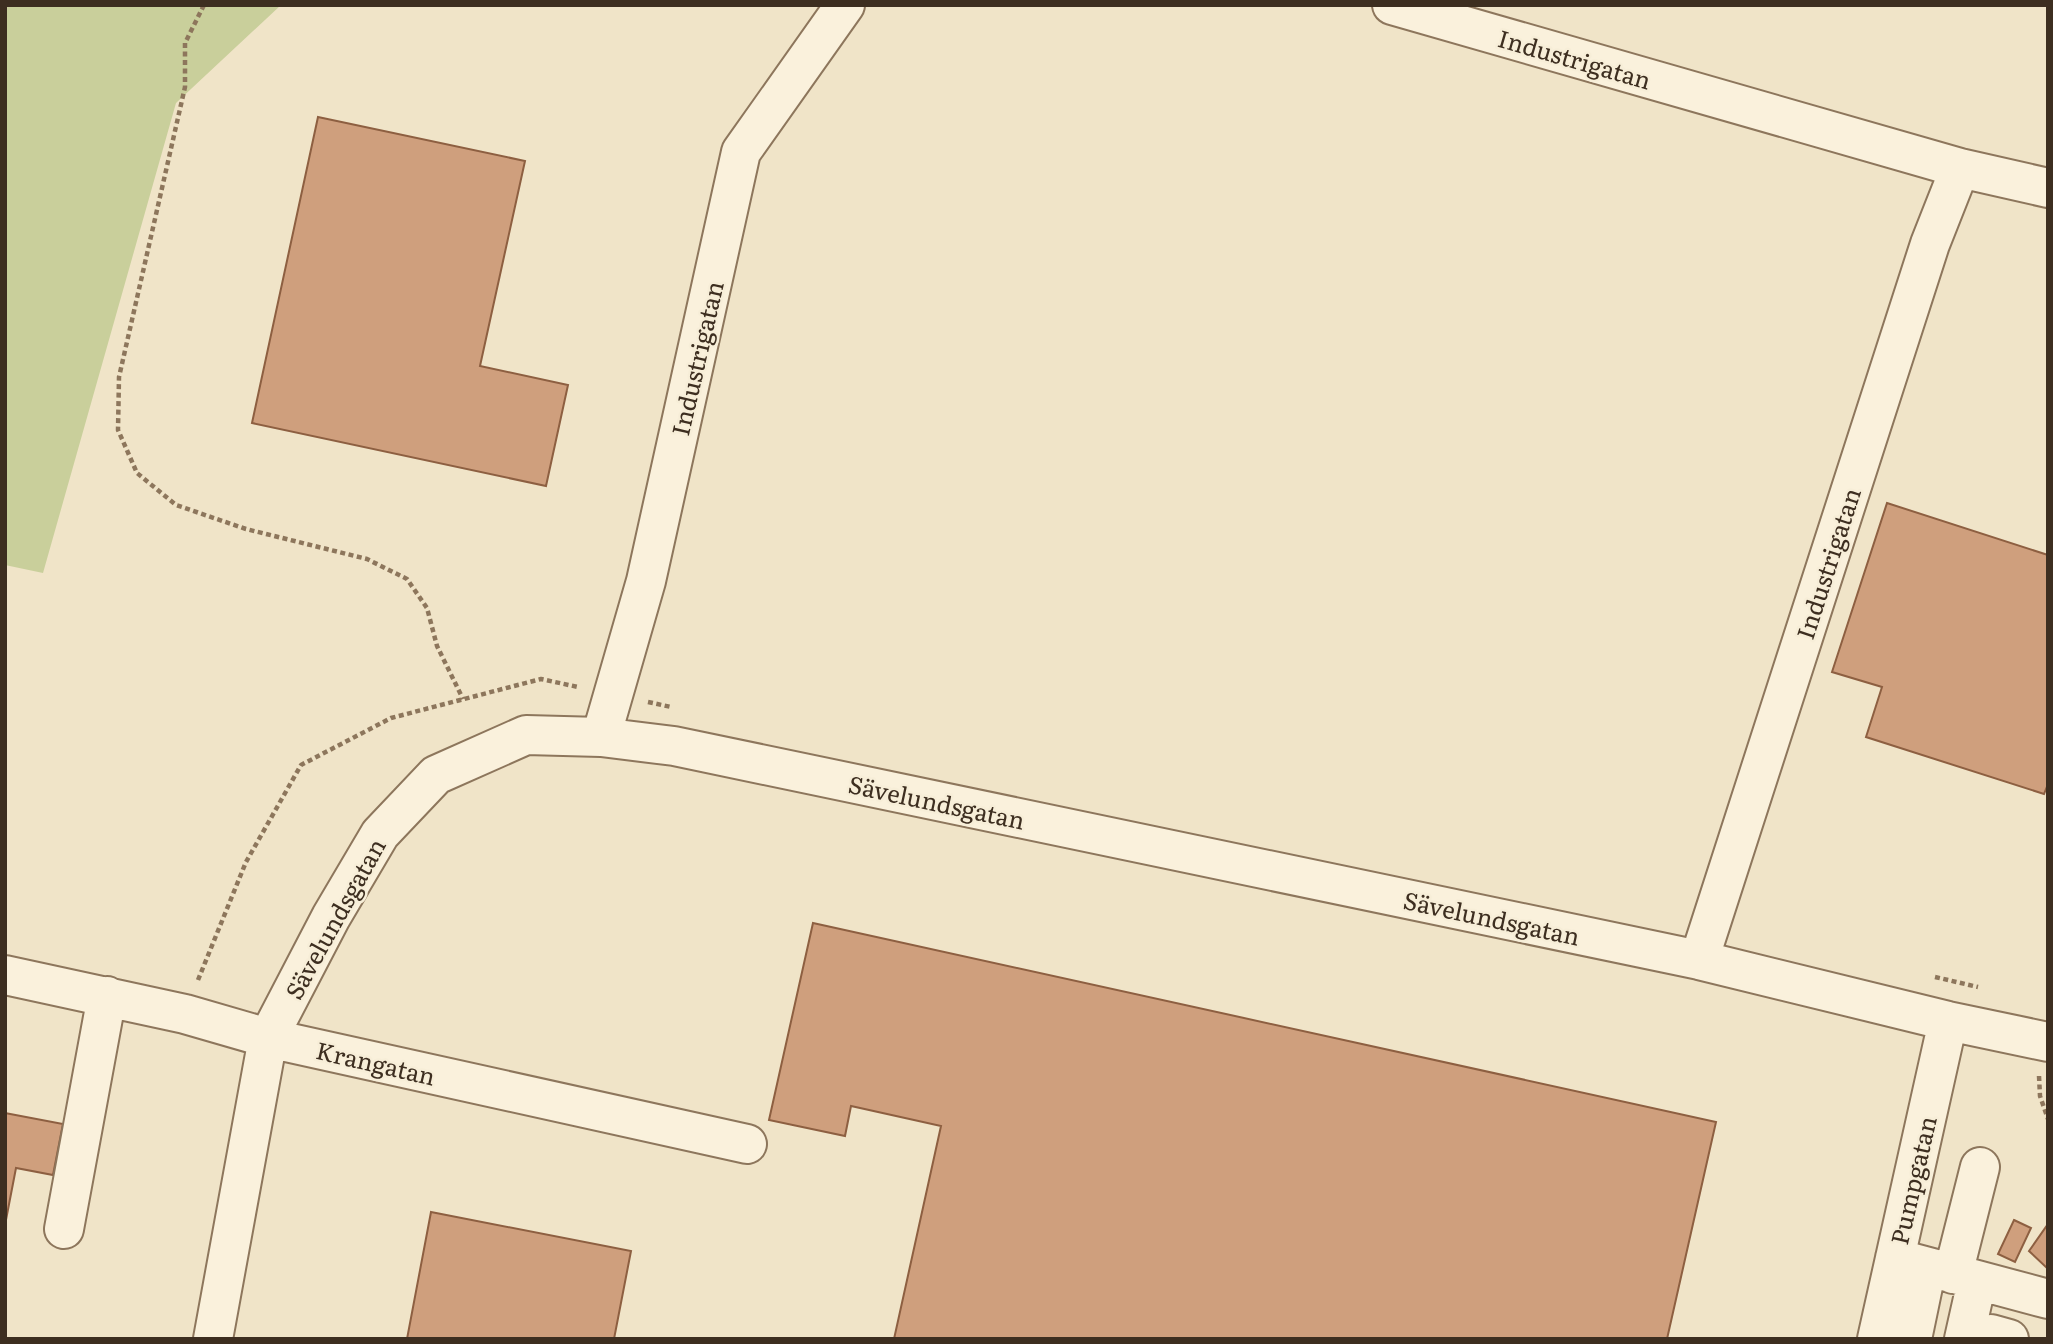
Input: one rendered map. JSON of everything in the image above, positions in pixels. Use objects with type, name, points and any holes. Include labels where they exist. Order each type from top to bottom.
[{"type":"street","name":"Industrigatan","points":[[601,737],[646,581],[741,152],[845,5]]},
{"type":"street","name":"Industrigatan","points":[[1392,5],[1960,168],[2048,188]]},
{"type":"street","name":"Industrigatan","points":[[1699,960],[1930,244],[1960,168]]},
{"type":"street","name":"Sävelundsgatan","points":[[213,1339],[268,1038],[331,917],[380,834],[436,775],[526,735],[601,737],[674,746],[1699,960],[1948,1021],[2048,1042]]},
{"type":"street","name":"Krangatan","points":[[5,975],[185,1014],[268,1038],[747,1144]]},
{"type":"street","points":[[64,1229],[107,996]]},
{"type":"street","name":"Pumpgatan","points":[[1877,1339],[1953,1295],[1948,1021]]},
{"type":"street","points":[[1912,1339],[1953,1295],[1980,1167]]},
{"type":"street","points":[[1953,1295],[2048,1299]]},
{"type":"street","points":[[1953,1295],[2048,1326]]},
{"type":"street","points":[[1953,1295],[1991,1334],[2009,1339]]},
{"type":"path","points":[[204,5],[185,43],[185,87],[119,377],[118,430],[137,473],[176,505],[246,529],[367,559],[407,579],[427,608],[437,646],[463,699]]},
{"type":"green space","points":[[5,5],[281,5],[176,103],[43,573],[5,565]]},
{"type":"building","points":[[318,117],[525,161],[480,366],[568,385],[546,486],[252,423]]},
{"type":"building","points":[[1887,503],[2048,555],[2048,784],[2044,794],[1866,737],[1882,687],[1832,672]]},
{"type":"building","points":[[813,923],[1716,1122],[1667,1339],[894,1339],[941,1126],[851,1106],[845,1136],[769,1120]]},
{"type":"building","points":[[5,1113],[63,1124],[53,1175],[16,1168],[5,1225]]},
{"type":"building","points":[[431,1212],[631,1251],[614,1339],[407,1339]]},
{"type":"building","points":[[2014,1220],[2031,1228],[2015,1262],[1998,1254]]},
{"type":"building","points":[[2048,1224],[2048,1269],[2029,1251]]}]
